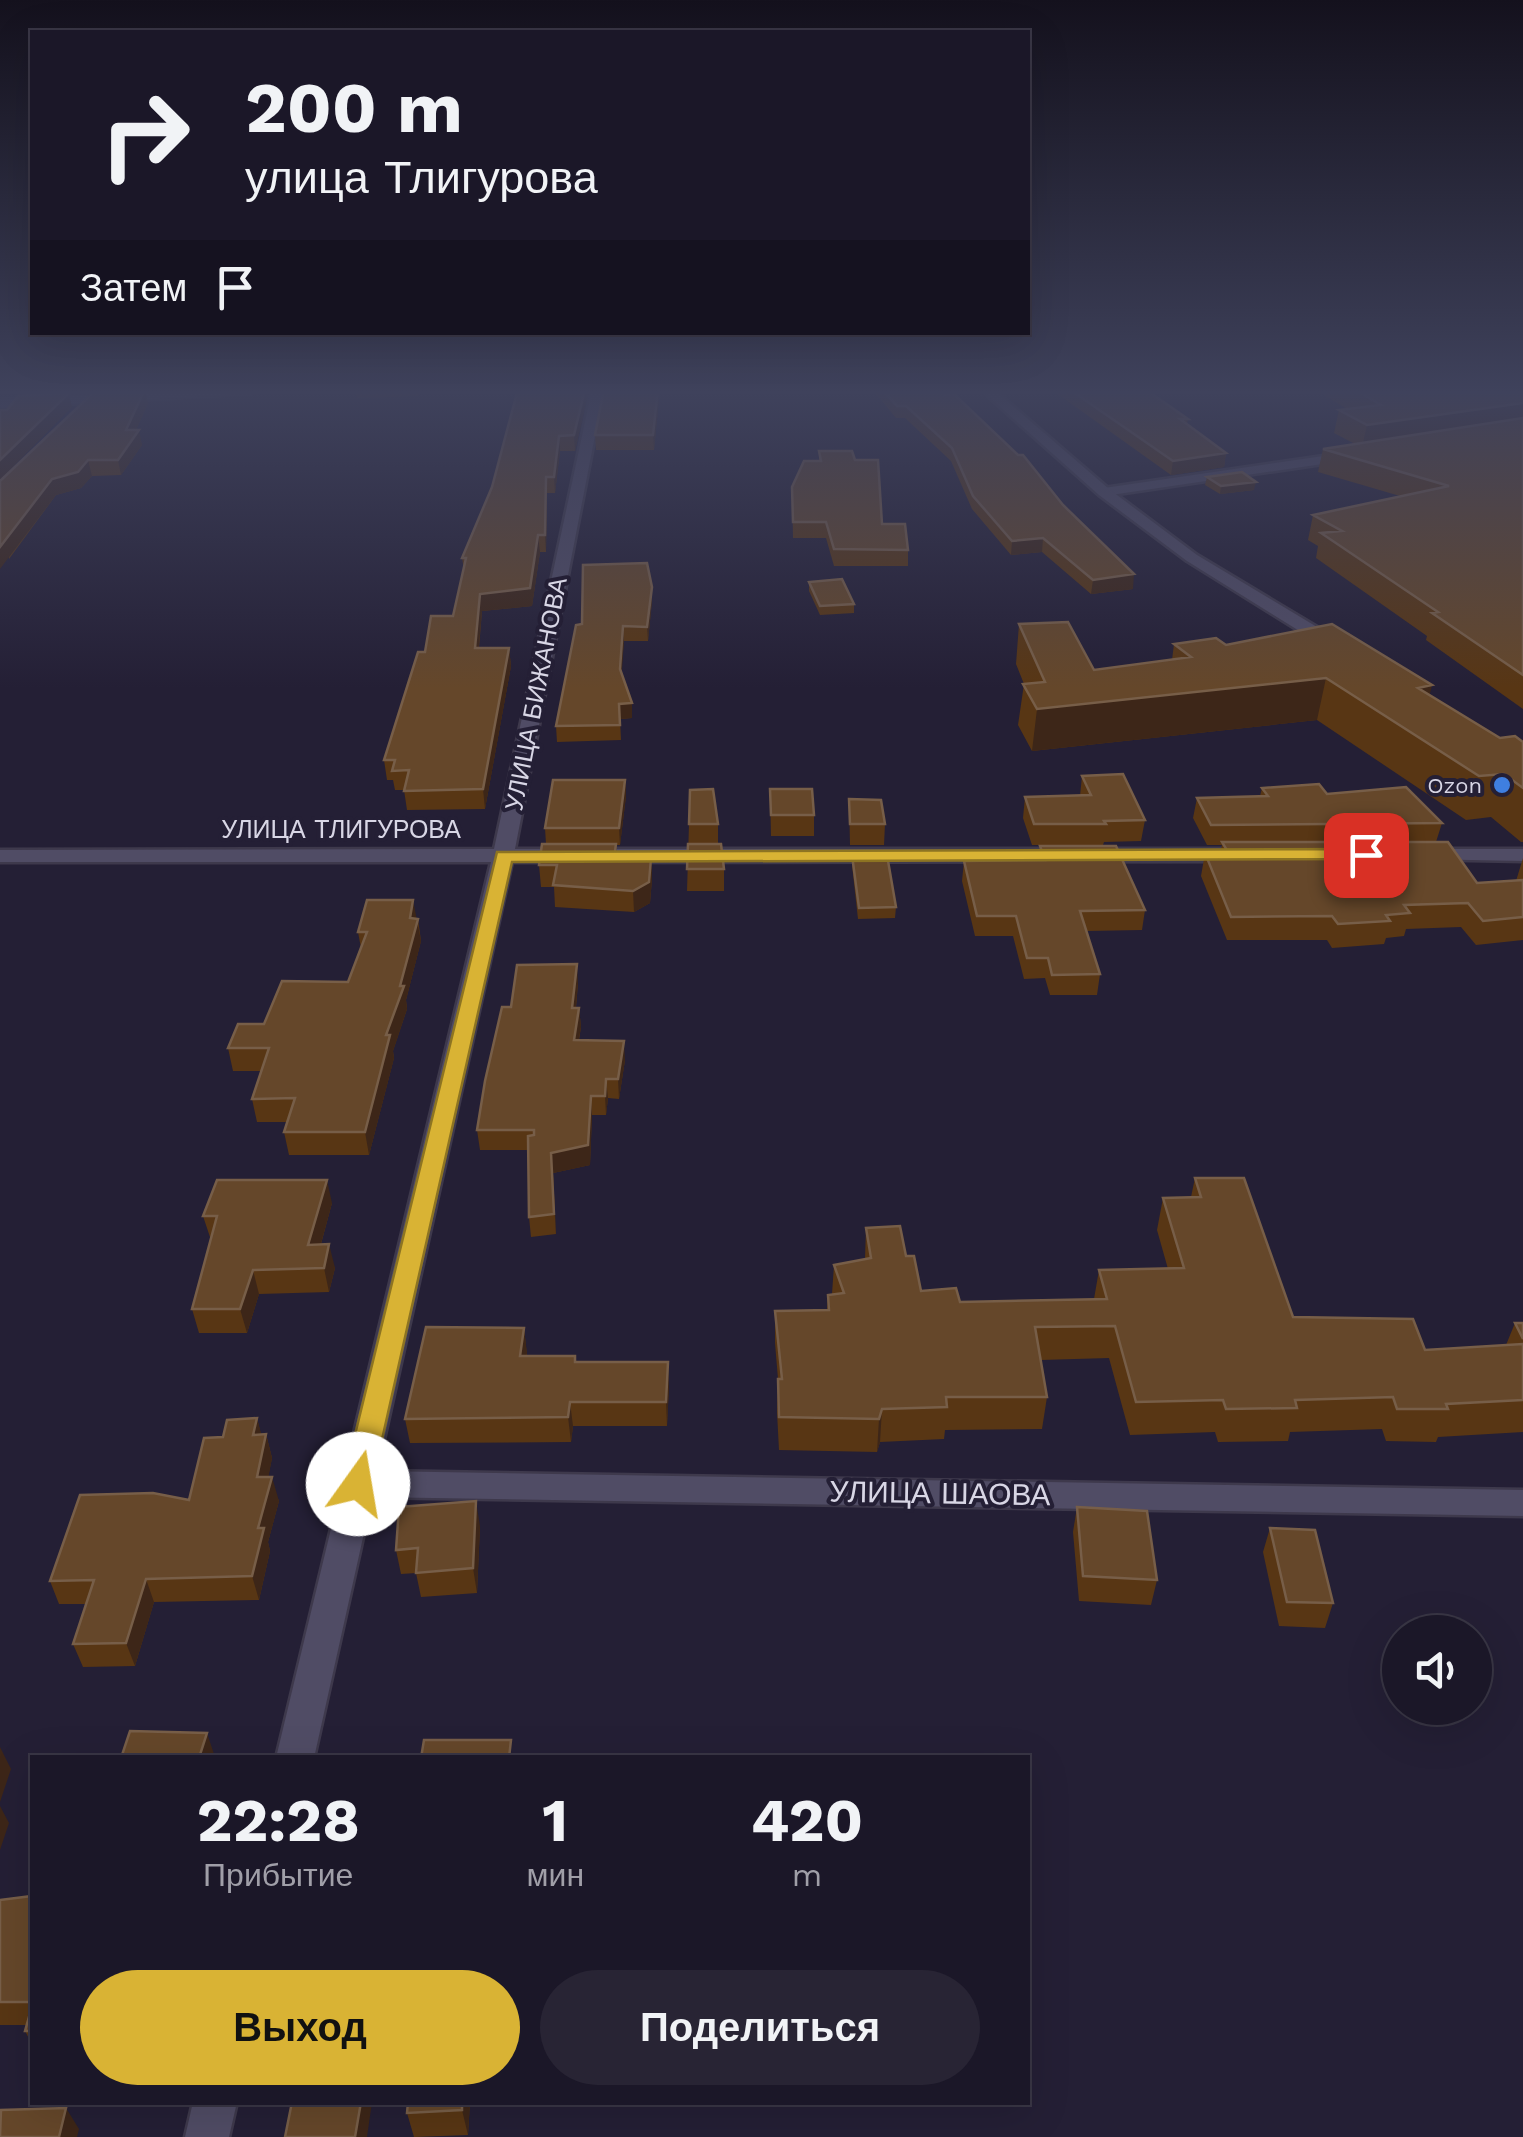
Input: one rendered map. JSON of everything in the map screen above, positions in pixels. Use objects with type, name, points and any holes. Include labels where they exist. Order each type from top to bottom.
[{"type":"street","name":"УЛИЦА БИЖАНОВА","points":[[296,1755],[504,856],[578,489]]},
{"type":"street","points":[[1100,489],[1192,558],[1358,660]]},
{"type":"street","points":[[1104,492],[1127,489]]},
{"type":"street","points":[[1403,855],[1523,854]]},
{"type":"street","name":"УЛИЦА ТЛИГУРОВА","points":[[0,856],[1263,855]]},
{"type":"street","name":"УЛИЦА ШАОВА","points":[[358,1484],[1523,1502]]},
{"type":"street","points":[[208,2137],[215,2105]]},
{"type":"building","points":[[0,489],[45,489],[0,547]]},
{"type":"building","points":[[491,489],[546,489],[545,535],[538,535],[530,588],[480,594],[475,648],[509,648],[483,789],[404,791],[409,770],[392,771],[395,760],[384,760],[418,652],[425,652],[431,616],[453,616],[466,558],[462,558]]},
{"type":"building","points":[[792,489],[880,489],[882,524],[905,524],[908,550],[834,549],[826,522],[793,522]]},
{"type":"building","points":[[970,489],[1050,489],[1134,574],[1093,580],[1043,538],[1012,541]]},
{"type":"building","points":[[1436,489],[1523,489],[1523,675],[1321,533],[1342,531],[1313,515]]},
{"type":"building","points":[[647,563],[652,587],[647,627],[623,626],[620,669],[632,703],[619,704],[620,725],[556,726],[576,625],[582,624],[583,565]]},
{"type":"building","points":[[842,579],[854,604],[820,606],[809,582]]},
{"type":"building","points":[[1068,622],[1094,670],[1191,657],[1174,644],[1216,638],[1226,645],[1332,624],[1432,685],[1418,688],[1500,738],[1515,736],[1523,742],[1523,788],[1504,774],[1479,776],[1326,678],[1037,709],[1023,684],[1045,682],[1019,624]]},
{"type":"building","points":[[1123,774],[1145,820],[1034,824],[1025,797],[1091,795],[1082,776]]},
{"type":"building","points":[[553,780],[625,780],[619,828],[545,828]]},
{"type":"building","points":[[1319,784],[1327,794],[1406,787],[1442,823],[1211,825],[1197,798],[1268,796],[1262,788]]},
{"type":"building","points":[[713,789],[718,824],[689,824],[690,790]]},
{"type":"building","points":[[770,789],[812,789],[814,815],[771,815]]},
{"type":"building","points":[[849,799],[881,800],[885,824],[850,824]]},
{"type":"building","points":[[1222,842],[1448,842],[1477,883],[1523,880],[1523,917],[1483,921],[1468,903],[1404,905],[1410,913],[1386,915],[1390,921],[1338,924],[1332,916],[1231,917],[1205,853],[1228,852]]},
{"type":"building","points":[[542,844],[616,844],[614,858],[651,858],[649,882],[633,891],[553,885],[557,865],[539,865]]},
{"type":"building","points":[[688,844],[721,844],[724,869],[687,869]]},
{"type":"building","points":[[1040,846],[1116,846],[1145,910],[1080,911],[1100,974],[1052,975],[1048,958],[1027,958],[1016,916],[977,916],[964,861],[1045,860]]},
{"type":"building","points":[[852,855],[887,855],[896,907],[859,908]]},
{"type":"building","points":[[367,900],[413,900],[410,918],[418,919],[400,986],[404,986],[386,1035],[390,1035],[365,1132],[284,1132],[295,1098],[252,1099],[269,1048],[228,1048],[238,1024],[264,1024],[282,981],[348,982],[367,932],[358,932]]},
{"type":"building","points":[[577,964],[572,1008],[579,1008],[574,1040],[624,1041],[618,1079],[606,1079],[605,1096],[591,1096],[588,1145],[551,1153],[554,1214],[529,1217],[528,1136],[534,1135],[534,1130],[477,1130],[485,1081],[502,1007],[511,1007],[517,965]]},
{"type":"building","points":[[1195,1178],[1244,1178],[1293,1317],[1413,1319],[1425,1350],[1523,1344],[1523,1400],[1446,1404],[1448,1409],[1397,1409],[1393,1397],[1295,1400],[1297,1408],[1226,1409],[1223,1400],[1136,1402],[1115,1326],[1035,1327],[1047,1397],[946,1397],[947,1407],[882,1409],[879,1419],[779,1417],[778,1379],[782,1379],[775,1311],[829,1310],[828,1295],[844,1293],[834,1265],[871,1258],[866,1228],[900,1226],[906,1256],[914,1256],[921,1291],[956,1288],[960,1302],[1107,1299],[1099,1270],[1184,1268],[1163,1198],[1201,1197]]},
{"type":"building","points":[[217,1180],[327,1180],[308,1245],[329,1244],[324,1268],[253,1270],[240,1309],[192,1309],[217,1216],[203,1216]]},
{"type":"building","points":[[1515,1323],[1523,1323],[1523,1339]]},
{"type":"building","points":[[426,1327],[524,1328],[520,1356],[575,1356],[575,1362],[668,1362],[666,1402],[570,1402],[568,1417],[405,1419]]},
{"type":"building","points":[[257,1418],[253,1435],[266,1434],[257,1477],[272,1477],[258,1528],[264,1528],[252,1576],[146,1579],[126,1643],[73,1644],[94,1580],[50,1581],[80,1495],[153,1493],[189,1500],[204,1438],[223,1437],[227,1420]]},
{"type":"building","points":[[476,1501],[473,1568],[416,1573],[418,1548],[396,1550],[399,1507]]},
{"type":"building","points":[[1077,1507],[1147,1511],[1157,1580],[1083,1576]]},
{"type":"building","points":[[1270,1528],[1315,1530],[1333,1603],[1287,1602]]},
{"type":"building","points":[[130,1731],[207,1733],[200,1755],[122,1755]]},
{"type":"building","points":[[424,1740],[511,1740],[509,1755],[422,1755]]},
{"type":"building","points":[[30,1896],[30,2002],[0,2002],[0,1900]]},
{"type":"building","points":[[291,2105],[360,2105],[355,2137],[285,2137]]},
{"type":"building","points":[[408,2105],[462,2105],[462,2110],[407,2113]]},
{"type":"building","points":[[66,2108],[59,2137],[0,2137],[1,2110]]},
{"type":"place","name":"Ozon","points":[[1502,785]]},
{"type":"route","points":[[358,1484],[504,856],[1366,855]]}]
